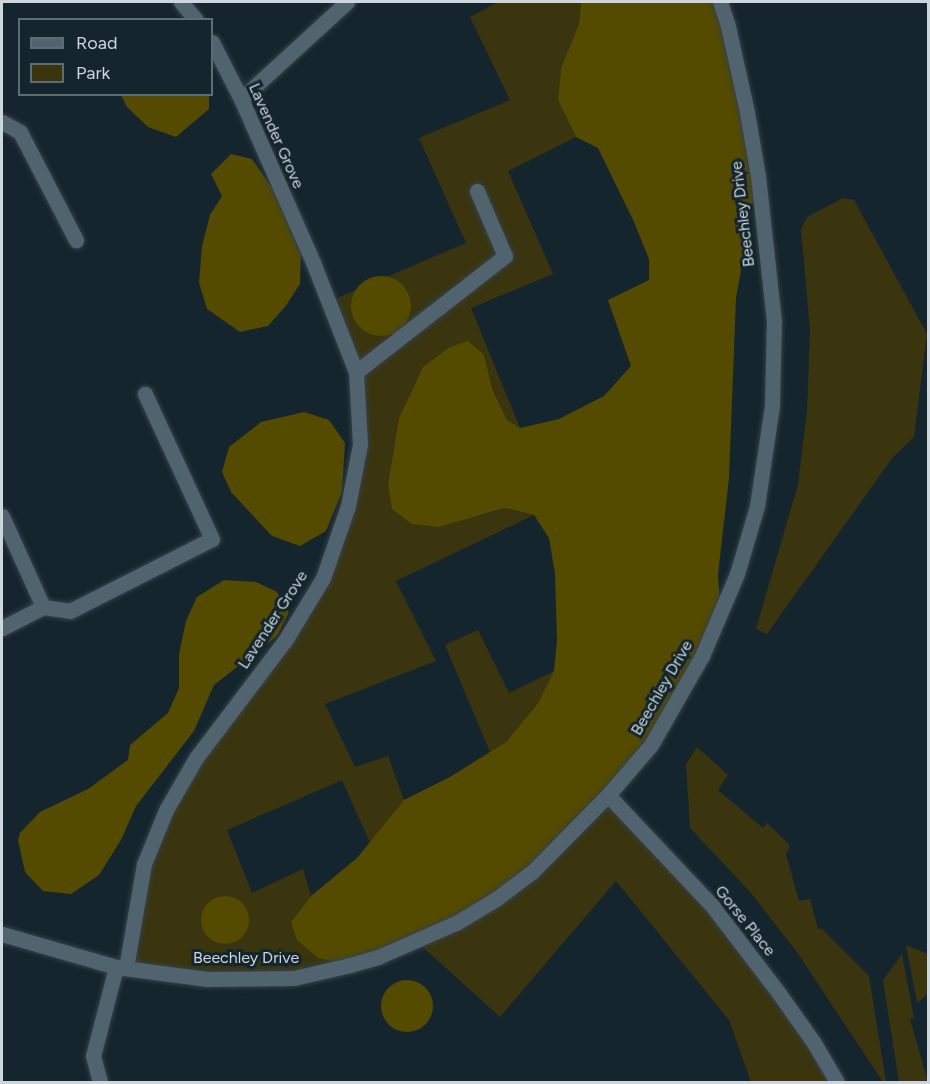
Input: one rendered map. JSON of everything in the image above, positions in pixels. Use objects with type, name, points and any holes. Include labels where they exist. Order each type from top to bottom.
[{"type":"street","points":[[182,2],[194,18]]},
{"type":"street","points":[[241,99],[346,2]]},
{"type":"street","name":"Beechley Drive","points":[[2,934],[121,968],[207,979],[294,978],[378,957],[456,923],[496,899],[533,871],[608,795],[651,746],[702,656],[737,574],[757,506],[772,406],[774,321],[758,176],[745,102],[728,26],[720,2]]},
{"type":"street","name":"Lavender Grove","points":[[100,1083],[93,1056],[121,968],[144,864],[166,810],[196,758],[286,639],[323,578],[348,506],[360,444],[356,372],[313,262],[241,99],[213,44]]},
{"type":"street","points":[[2,122],[20,132],[76,240]]},
{"type":"street","points":[[356,372],[505,256],[477,191]]},
{"type":"street","points":[[2,628],[43,607],[70,611],[212,539],[146,394]]},
{"type":"street","points":[[2,516],[43,607]]},
{"type":"street","name":"Gorse Place","points":[[608,795],[713,907],[808,1035],[837,1083]]},
{"type":"green space","points":[[498,2],[581,2],[579,24],[561,68],[558,100],[576,137],[508,171],[553,274],[471,308],[520,428],[507,420],[493,391],[484,355],[423,367],[399,418],[388,484],[479,516],[505,508],[534,515],[396,581],[436,661],[325,704],[355,767],[388,756],[404,800],[370,843],[342,780],[227,830],[252,893],[303,869],[311,896],[291,922],[350,965],[294,978],[126,968],[144,864],[166,810],[323,578],[360,444],[356,372],[328,302],[466,243],[419,138],[510,100],[470,17]]},
{"type":"green space","points":[[843,198],[854,200],[927,334],[914,437],[893,457],[767,634],[756,629],[798,484],[807,410],[810,331],[801,229],[807,217]]},
{"type":"green space","points":[[478,630],[509,693],[554,671],[538,703],[506,742],[490,752],[445,645]]},
{"type":"green space","points":[[697,747],[728,775],[718,790],[763,828],[767,823],[790,845],[786,854],[799,901],[810,899],[818,929],[821,928],[869,976],[886,1082],[883,1082],[799,955],[751,893],[690,828],[686,764]]},
{"type":"green space","points":[[608,795],[713,907],[837,1082],[751,1082],[729,1020],[616,881],[500,1017],[415,940]]},
{"type":"green space","points":[[906,945],[928,954],[928,994],[917,1003]]},
{"type":"green space","points":[[902,954],[914,1018],[910,1019],[928,1082],[899,1082],[883,980]]},
{"type":"shaded area","points":[[581,2],[720,2],[758,176],[736,298],[729,478],[718,575],[721,612],[651,745],[496,899],[350,965],[318,958],[297,940],[291,922],[311,896],[357,858],[404,800],[450,777],[506,742],[538,703],[554,671],[557,640],[555,574],[549,538],[534,515],[505,508],[438,527],[412,524],[392,509],[388,484],[399,418],[423,367],[450,347],[468,341],[484,355],[493,391],[507,420],[520,428],[559,419],[604,396],[631,366],[608,300],[649,280],[649,259],[634,222],[598,148],[576,137],[558,100],[561,68],[579,24]]},
{"type":"shaded area","points":[[122,96],[209,96],[209,109],[176,137],[148,127],[127,107]]},
{"type":"shaded area","points":[[231,154],[252,159],[275,192],[301,254],[300,284],[285,307],[268,326],[240,332],[207,309],[199,283],[202,246],[210,215],[222,196],[211,174]]},
{"type":"shaded area","points":[[381,276],[402,285],[411,306],[402,327],[381,336],[360,327],[351,306],[360,285]]},
{"type":"shaded area","points":[[304,412],[329,420],[345,443],[342,492],[326,531],[300,546],[272,536],[231,492],[222,472],[229,447],[261,422]]},
{"type":"shaded area","points":[[224,580],[256,582],[277,592],[289,612],[277,636],[214,685],[194,731],[136,806],[121,840],[99,875],[71,894],[43,891],[25,872],[18,840],[20,833],[40,812],[88,789],[128,760],[130,745],[168,713],[179,688],[179,654],[186,621],[197,597]]},
{"type":"shaded area","points":[[220,896],[230,896],[242,903],[249,915],[249,925],[242,937],[230,944],[220,944],[205,933],[201,925],[201,915],[212,900]]},
{"type":"shaded area","points":[[402,980],[412,980],[426,987],[433,1006],[426,1025],[412,1032],[402,1032],[392,1028],[385,1021],[381,1011],[381,1001],[385,991],[392,984]]}]
